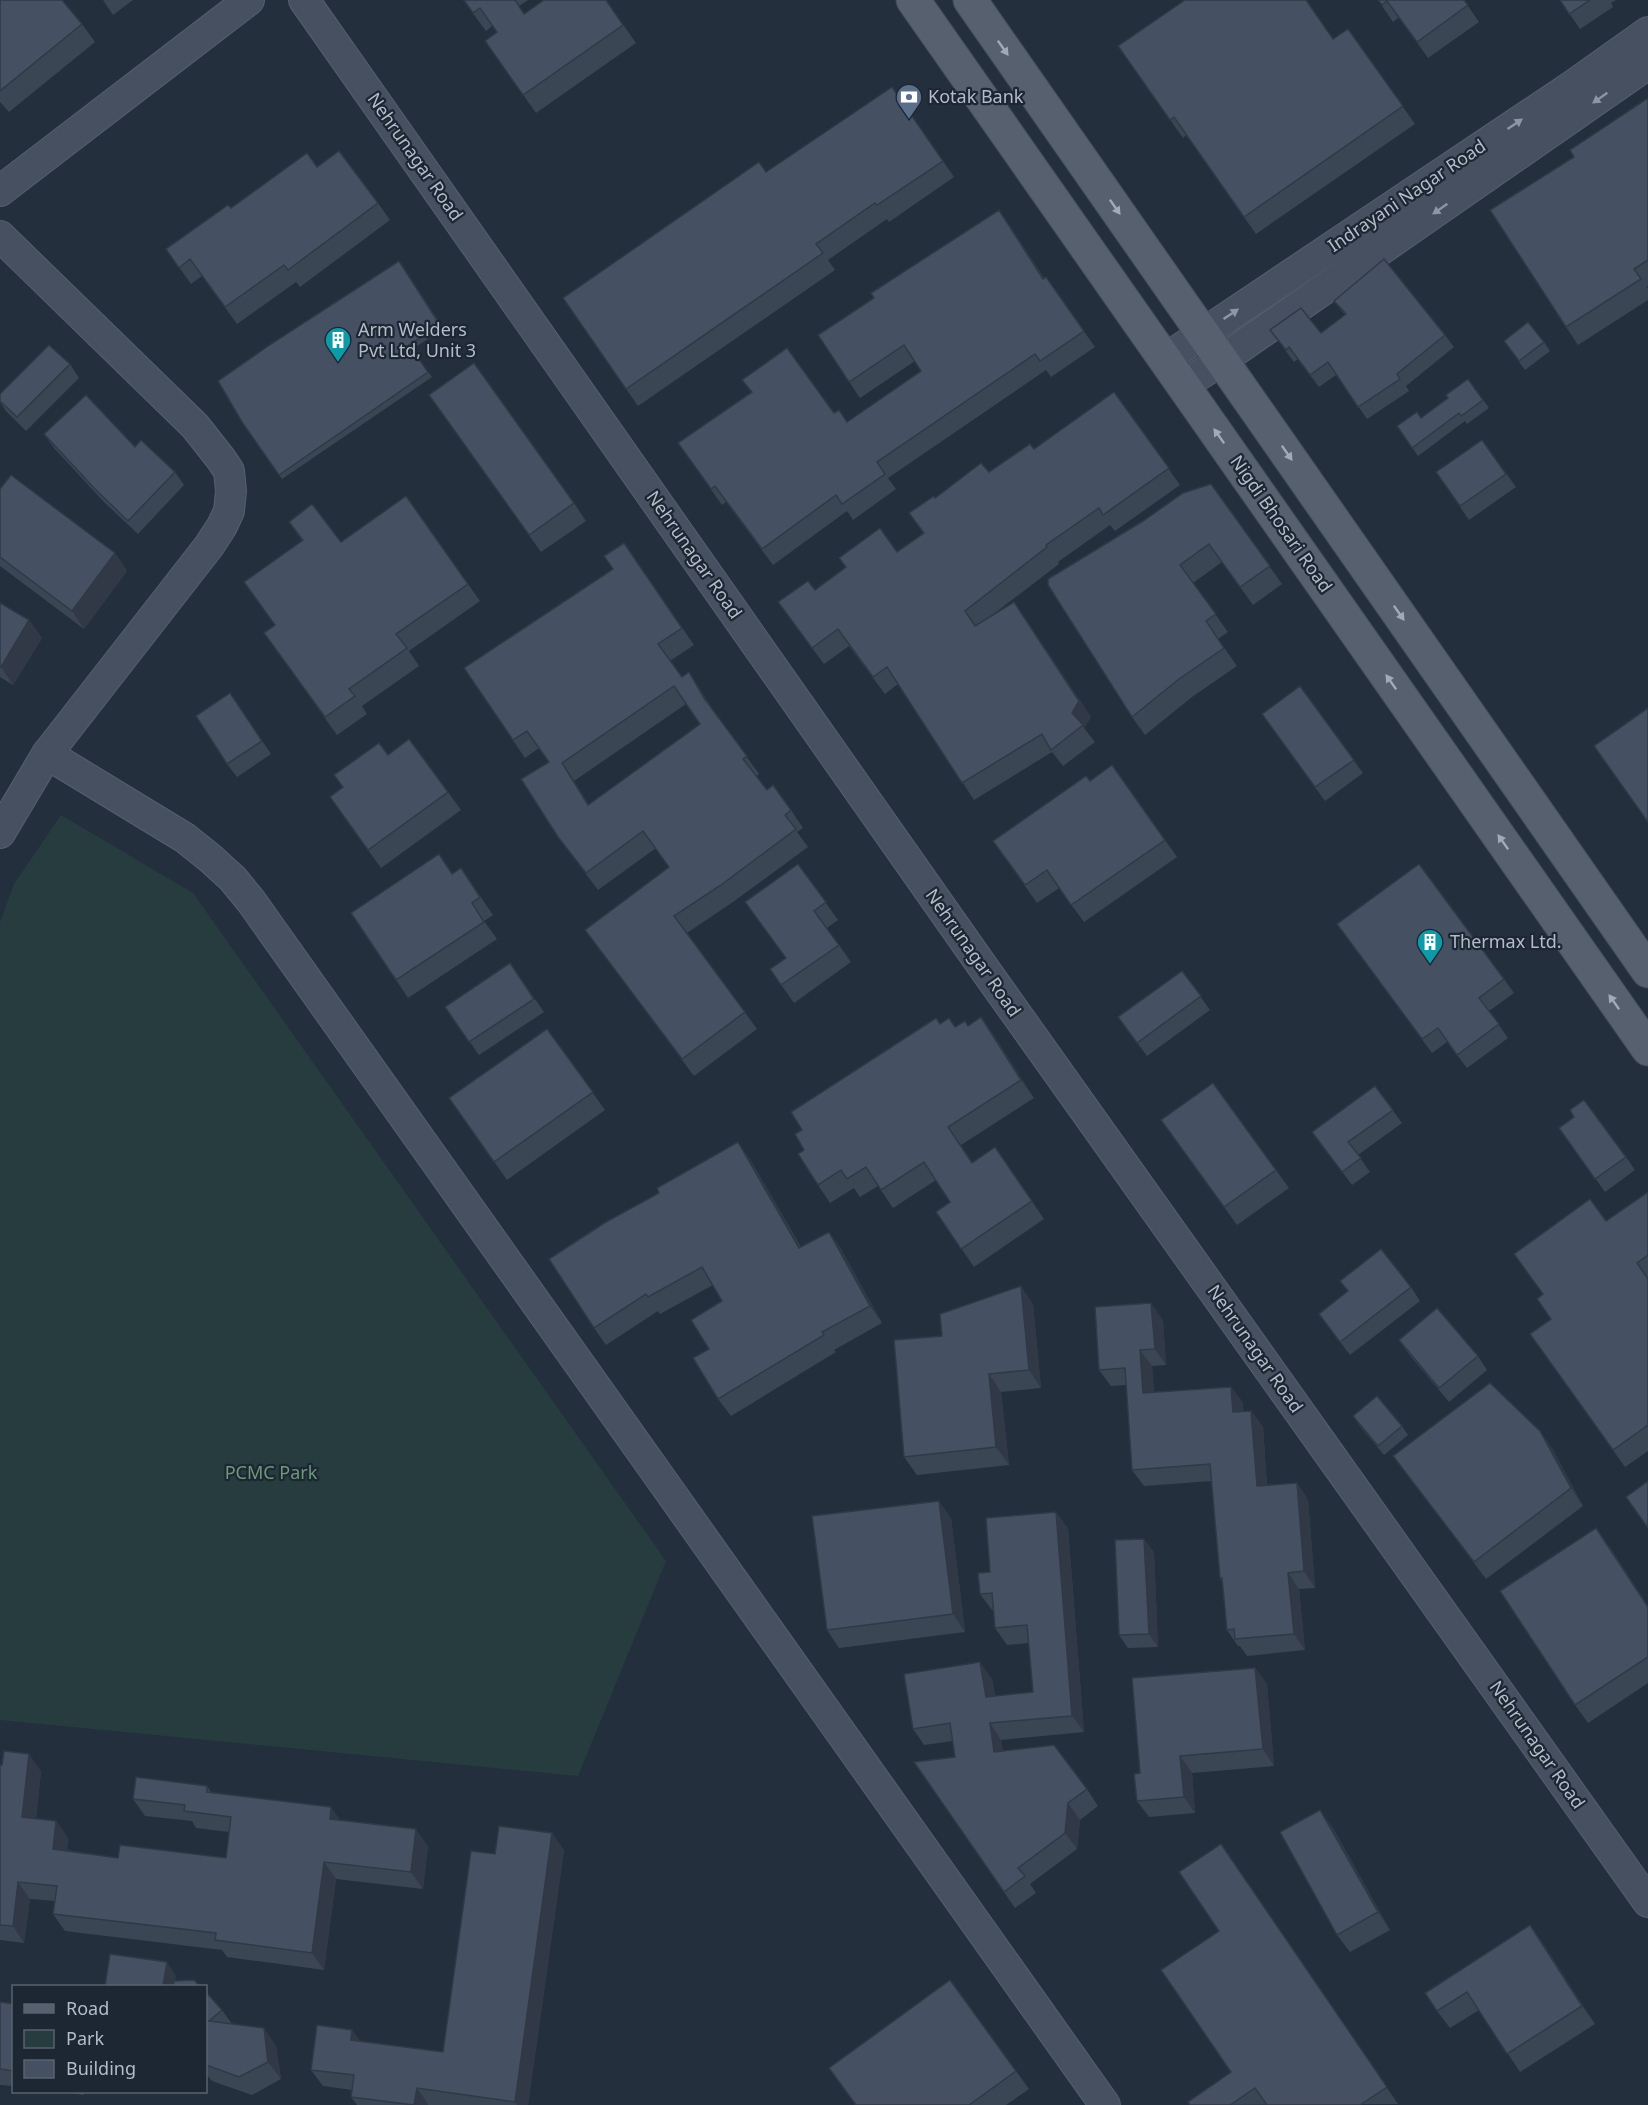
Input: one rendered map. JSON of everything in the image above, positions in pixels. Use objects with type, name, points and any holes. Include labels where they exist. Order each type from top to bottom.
[{"type":"main road","name":"Nigdi Bhosari Road","points":[[913,0],[1648,1050]]},
{"type":"main road","points":[[969,0],[1648,971]]},
{"type":"street","points":[[0,191],[249,0]]},
{"type":"street","name":"Nehrunagar Road","points":[[304,0],[983,967],[1648,1902]]},
{"type":"street","name":"Indrayani Nagar Road","points":[[1165,358],[1572,86],[1648,32]]},
{"type":"street","name":"Indrayani Nagar Road","points":[[1184,385],[1648,64]]},
{"type":"street","points":[[0,236],[195,426],[229,471],[231,491],[229,511],[209,546],[47,753],[0,833]]},
{"type":"street","points":[[47,753],[185,838],[218,865],[251,901],[1106,2105]]},
{"type":"green space","name":"PCMC Park","points":[[61,815],[193,893],[666,1561],[578,1776],[0,1720],[0,922],[14,884]]},
{"type":"building","points":[[0,0],[62,0],[82,24],[0,91]]},
{"type":"building","points":[[464,0],[515,0],[524,14],[544,0],[606,0],[623,25],[523,95],[485,41],[497,32],[480,8],[473,13]]},
{"type":"building","points":[[1185,0],[1306,0],[1333,39],[1348,29],[1403,106],[1244,217],[1174,117],[1170,120],[1118,46]]},
{"type":"building","points":[[1378,0],[1464,0],[1468,5],[1417,42],[1387,1],[1382,5]]},
{"type":"building","points":[[1560,0],[1590,0],[1569,14]]},
{"type":"building","points":[[892,87],[943,161],[877,205],[875,203],[816,244],[823,253],[626,389],[563,298],[759,162],[766,172]]},
{"type":"building","points":[[1648,98],[1648,260],[1634,269],[1641,279],[1566,327],[1490,210],[1574,157],[1570,150]]},
{"type":"building","points":[[339,151],[378,203],[288,270],[284,265],[225,307],[190,259],[179,268],[166,249],[228,205],[231,208],[307,153],[317,167]]},
{"type":"building","points":[[999,210],[1043,279],[1046,277],[1084,331],[1040,361],[1035,354],[877,462],[885,474],[842,504],[836,495],[762,549],[715,486],[711,489],[678,443],[752,392],[742,380],[787,348],[834,413],[839,410],[847,422],[921,371],[904,345],[849,382],[818,335],[874,298],[871,293]]},
{"type":"building","points":[[1384,259],[1445,335],[1397,374],[1400,379],[1358,407],[1328,362],[1310,375],[1289,347],[1286,350],[1270,330],[1301,308],[1321,333],[1346,314],[1334,301]]},
{"type":"building","name":"Arm Welders Pvt Ltd, Unit 3","points":[[399,261],[440,325],[409,345],[428,372],[279,475],[242,422],[218,381]]},
{"type":"building","points":[[1528,322],[1544,342],[1519,361],[1504,341]]},
{"type":"building","points":[[49,345],[70,364],[17,417],[0,401],[0,394]]},
{"type":"building","points":[[474,363],[574,503],[529,535],[429,395]]},
{"type":"building","points":[[1468,379],[1483,400],[1461,416],[1459,413],[1412,448],[1397,426],[1417,412],[1421,418],[1448,398],[1446,395]]},
{"type":"building","points":[[1114,392],[1169,468],[1103,515],[1099,508],[1046,545],[1047,547],[965,611],[975,626],[1014,602],[1079,701],[1072,713],[1083,725],[1051,750],[1042,734],[962,783],[887,667],[873,677],[838,629],[812,648],[778,602],[808,581],[815,590],[846,567],[839,558],[880,528],[897,552],[924,533],[909,513],[934,496],[935,498],[981,463],[989,472],[1030,444],[1034,449]]},
{"type":"building","points":[[86,395],[135,447],[141,440],[175,472],[128,521],[44,434]]},
{"type":"building","points":[[1482,440],[1506,474],[1460,506],[1436,472]]},
{"type":"building","points":[[11,475],[115,553],[72,611],[0,557],[0,489]]},
{"type":"building","points":[[1211,484],[1270,566],[1240,587],[1209,544],[1180,565],[1216,614],[1206,621],[1224,648],[1179,679],[1132,717],[1048,585],[1048,579],[1143,521],[1183,493]]},
{"type":"building","points":[[406,496],[468,584],[396,634],[407,648],[349,689],[355,696],[325,717],[264,633],[275,625],[244,582],[303,540],[289,522],[312,504],[341,542]]},
{"type":"building","points":[[624,543],[682,628],[658,644],[682,677],[689,672],[704,698],[747,756],[743,759],[767,790],[773,785],[791,810],[785,815],[796,829],[721,885],[674,916],[745,1012],[682,1059],[585,930],[669,867],[643,831],[586,873],[558,837],[521,779],[549,762],[527,731],[513,740],[464,668],[613,569],[604,556]],"holes":[[[674,686],[700,724],[588,805],[562,763]]]},
{"type":"building","points":[[0,603],[29,620],[1,667],[0,667]]},
{"type":"building","points":[[1300,686],[1354,760],[1315,787],[1262,714]]},
{"type":"building","points":[[230,693],[262,741],[227,764],[196,716]]},
{"type":"building","points":[[1648,708],[1648,822],[1594,746]]},
{"type":"building","points":[[409,739],[448,792],[368,850],[330,797],[343,787],[334,775],[379,743],[388,755]]},
{"type":"building","points":[[1112,765],[1165,840],[1071,905],[1047,870],[1025,885],[993,841],[1086,776],[1090,781]]},
{"type":"building","points":[[439,854],[452,874],[461,868],[480,897],[472,903],[484,922],[396,980],[351,913]]},
{"type":"building","points":[[798,864],[826,902],[814,911],[839,945],[781,985],[770,969],[786,958],[745,902]]},
{"type":"building","name":"Thermax Ltd.","points":[[1419,864],[1504,979],[1479,998],[1499,1024],[1457,1055],[1438,1028],[1422,1039],[1337,924]]},
{"type":"building","points":[[510,963],[534,999],[469,1042],[445,1007]]},
{"type":"building","points":[[1182,971],[1201,996],[1137,1043],[1118,1017]]},
{"type":"building","points":[[981,1017],[1021,1080],[948,1127],[972,1163],[995,1147],[1032,1201],[961,1249],[936,1212],[950,1202],[924,1162],[881,1190],[866,1167],[847,1179],[841,1170],[818,1185],[798,1154],[804,1150],[795,1134],[802,1130],[791,1112],[936,1018],[940,1024],[949,1018],[955,1027],[965,1021],[968,1026]]},
{"type":"building","points":[[547,1029],[593,1092],[494,1162],[449,1098]]},
{"type":"building","points":[[1213,1083],[1276,1170],[1224,1207],[1161,1120]]},
{"type":"building","points":[[1375,1086],[1393,1110],[1348,1142],[1361,1158],[1342,1172],[1312,1132]]},
{"type":"building","points":[[1584,1100],[1626,1157],[1595,1179],[1559,1128],[1574,1117],[1570,1110]]},
{"type":"building","points":[[738,1142],[799,1248],[829,1232],[870,1306],[822,1332],[824,1335],[718,1399],[693,1358],[709,1349],[691,1320],[722,1301],[702,1267],[648,1297],[646,1294],[594,1328],[549,1259],[606,1222],[659,1193],[657,1188]]},
{"type":"building","points":[[1648,1192],[1648,1255],[1637,1263],[1648,1279],[1648,1425],[1613,1450],[1530,1334],[1551,1319],[1537,1299],[1543,1294],[1514,1254],[1590,1199],[1606,1221]]},
{"type":"building","points":[[1381,1249],[1411,1287],[1340,1342],[1319,1314],[1348,1291],[1340,1281]]},
{"type":"building","points":[[1021,1286],[1029,1370],[989,1374],[996,1447],[904,1457],[894,1340],[942,1336],[940,1314]]},
{"type":"building","points":[[1151,1303],[1155,1349],[1140,1350],[1143,1393],[1231,1387],[1233,1412],[1251,1411],[1257,1486],[1297,1483],[1304,1571],[1288,1573],[1294,1634],[1235,1639],[1234,1629],[1227,1630],[1210,1464],[1132,1470],[1125,1368],[1099,1370],[1095,1307]]},
{"type":"building","points":[[1437,1308],[1478,1356],[1439,1388],[1399,1340]]},
{"type":"building","points":[[1490,1383],[1540,1431],[1571,1488],[1474,1562],[1393,1456]]},
{"type":"building","points":[[1377,1396],[1402,1426],[1378,1446],[1353,1416]]},
{"type":"building","points":[[1648,1481],[1648,1528],[1626,1497]]},
{"type":"building","points":[[939,1501],[953,1614],[827,1630],[812,1516]]},
{"type":"building","points":[[1056,1512],[1072,1716],[990,1723],[994,1752],[1054,1745],[1087,1789],[1068,1803],[1065,1833],[1018,1868],[1025,1876],[1004,1892],[914,1762],[955,1757],[950,1723],[913,1729],[904,1674],[980,1662],[986,1697],[1033,1692],[1027,1625],[995,1628],[992,1593],[980,1594],[978,1573],[990,1572],[986,1518]]},
{"type":"building","points":[[1596,1528],[1648,1607],[1648,1657],[1575,1705],[1500,1591]]},
{"type":"building","points":[[1144,1539],[1149,1634],[1119,1635],[1115,1540]]},
{"type":"building","points":[[1255,1668],[1263,1749],[1180,1756],[1184,1797],[1137,1801],[1134,1774],[1140,1773],[1132,1678]]},
{"type":"building","points":[[4,1751],[29,1754],[22,1817],[56,1821],[53,1849],[118,1858],[120,1845],[226,1858],[231,1817],[184,1811],[185,1805],[133,1799],[136,1777],[207,1786],[207,1792],[331,1807],[330,1819],[416,1829],[411,1872],[324,1862],[312,1953],[215,1940],[216,1933],[53,1914],[57,1886],[18,1882],[13,1926],[0,1925],[0,1765],[2,1765]]},
{"type":"building","points":[[1320,1810],[1378,1912],[1337,1935],[1280,1832]]},
{"type":"building","points":[[499,1826],[552,1833],[515,2102],[417,2088],[414,2105],[351,2097],[354,2075],[311,2070],[317,2025],[352,2030],[351,2040],[443,2052],[471,1851],[495,1854]]},
{"type":"building","points":[[1221,1844],[1387,2087],[1360,2105],[1267,2105],[1255,2088],[1230,2105],[1190,2105],[1188,2102],[1231,2072],[1161,1970],[1219,1931],[1179,1872]]},
{"type":"building","points":[[1530,1925],[1582,2006],[1507,2054],[1467,1992],[1437,2011],[1425,1993]]},
{"type":"building","points":[[110,1954],[167,1962],[163,1985],[105,1985]]},
{"type":"building","points":[[194,1980],[199,1985],[173,1985],[174,1981]]},
{"type":"building","points":[[950,1980],[1016,2071],[969,2105],[856,2105],[829,2068]]},
{"type":"building","points":[[207,1993],[222,2010],[209,2021],[264,2028],[268,2062],[239,2077],[207,2065]]},
{"type":"building","points":[[0,2002],[12,2004],[12,2071],[0,2069]]},
{"type":"place","name":"Kotak Bank","points":[[909,120]]},
{"type":"place","name":"Arm Welders Pvt Ltd, Unit 3","points":[[338,363]]},
{"type":"place","name":"Thermax Ltd.","points":[[1430,965]]}]
